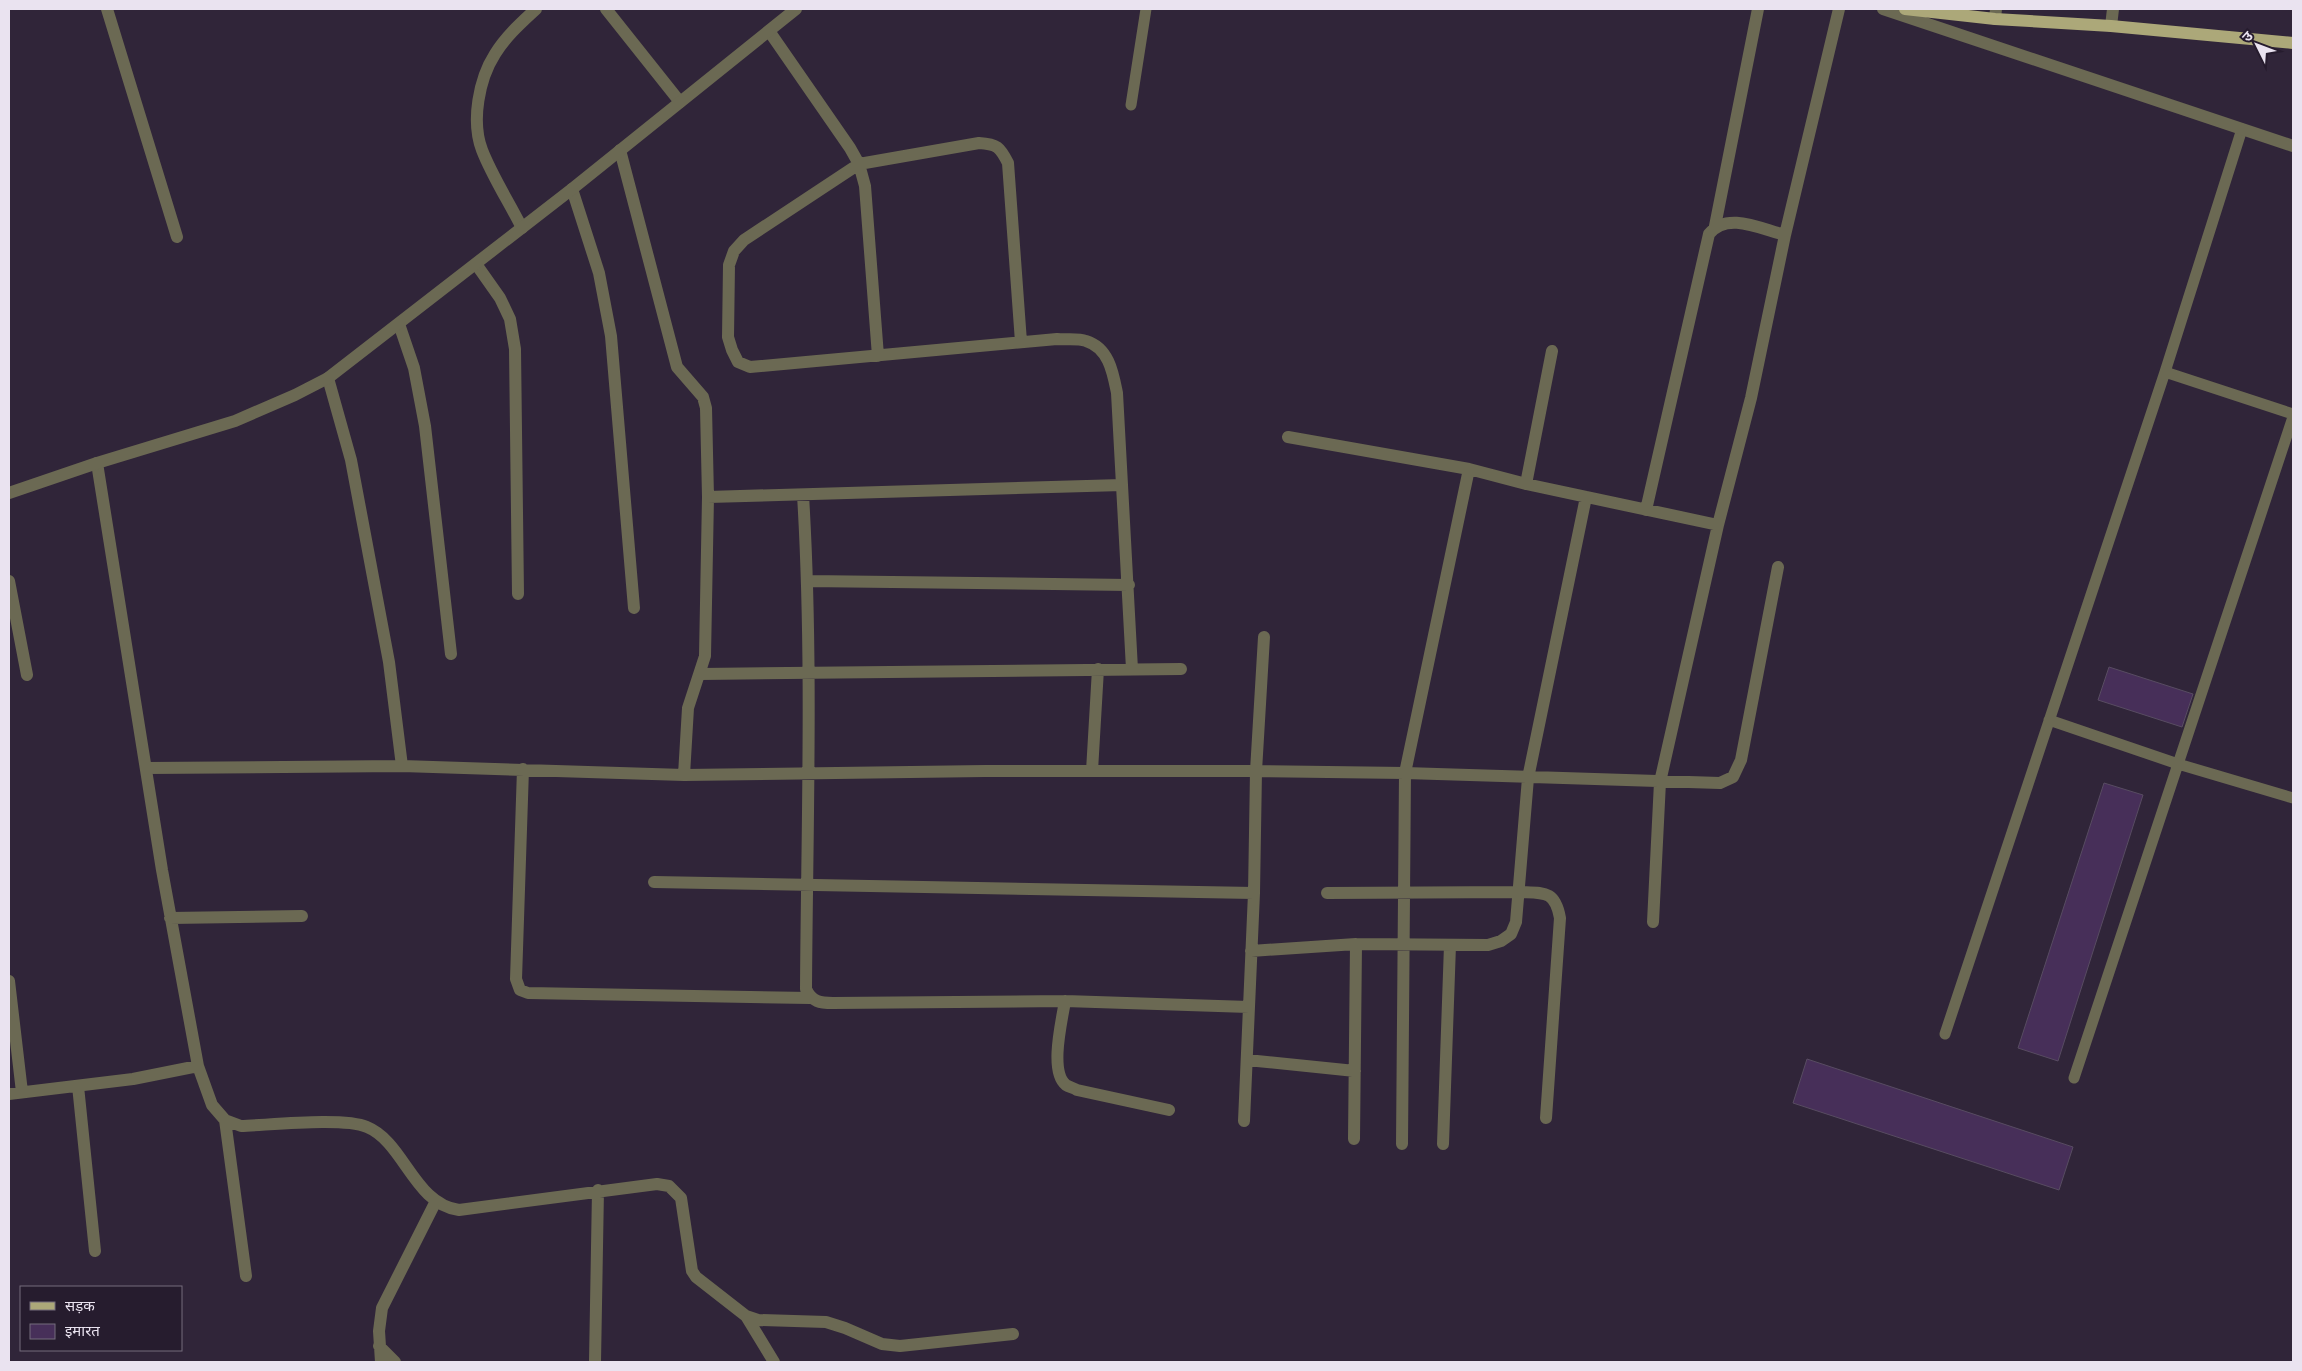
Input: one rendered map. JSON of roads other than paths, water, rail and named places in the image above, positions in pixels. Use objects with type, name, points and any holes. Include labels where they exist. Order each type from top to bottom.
[{"type":"main road","points":[[1905,9],[1996,14],[2293,43]]},
{"type":"street","points":[[107,9],[177,237]]},
{"type":"street","points":[[522,228],[482,149],[477,128],[478,104],[484,80],[494,54],[513,30],[536,9]]},
{"type":"street","points":[[606,9],[680,102]]},
{"type":"street","points":[[9,493],[98,463],[235,421],[295,395],[328,378],[572,189],[796,9]]},
{"type":"street","points":[[1716,226],[1758,9]]},
{"type":"street","points":[[1654,922],[1660,782],[1718,525],[1751,398],[1785,235],[1839,9]]},
{"type":"street","points":[[1883,9],[2293,146]]},
{"type":"street","points":[[2111,26],[2113,9]]},
{"type":"street","points":[[769,31],[850,148],[859,164],[865,186],[878,356]]},
{"type":"street","points":[[1021,342],[1008,163],[1002,151],[992,143],[979,142],[859,164],[755,232],[734,252],[730,265],[728,279],[728,337],[738,362],[750,367],[1057,340],[1085,340],[1101,350],[1112,367],[1117,393],[1132,669]]},
{"type":"street","points":[[620,150],[676,367],[703,397],[706,408],[708,497],[706,656],[688,708],[684,775]]},
{"type":"street","points":[[572,189],[599,273],[611,336],[634,608]]},
{"type":"street","points":[[1646,510],[1709,234],[1716,226],[1726,222],[1740,223],[1785,235]]},
{"type":"street","points":[[476,264],[500,298],[510,319],[515,349],[518,594]]},
{"type":"street","points":[[399,324],[414,368],[425,426],[451,654]]},
{"type":"street","points":[[1526,484],[1552,351]]},
{"type":"street","points":[[328,378],[351,460],[389,662],[402,766]]},
{"type":"street","points":[[1288,437],[1469,469],[1526,484],[1718,525]]},
{"type":"street","points":[[98,463],[170,918],[198,1066],[212,1105],[225,1120],[241,1126],[347,1123],[366,1127],[379,1134],[436,1201],[447,1208],[459,1210],[598,1190],[657,1184],[669,1186],[681,1198],[692,1271],[746,1316],[774,1362]]},
{"type":"street","points":[[1402,1144],[1405,773],[1469,469]]},
{"type":"street","points":[[708,497],[1122,485]]},
{"type":"street","points":[[803,495],[808,581],[809,672],[806,989],[810,998]]},
{"type":"street","points":[[1251,951],[1356,944],[1488,945],[1501,941],[1511,934],[1516,922],[1520,892],[1528,778],[1586,497]]},
{"type":"street","points":[[147,768],[402,766],[684,775],[809,772],[1256,771],[1405,773],[1720,783],[1733,777],[1741,760],[1778,567]]},
{"type":"street","points":[[9,581],[27,676]]},
{"type":"street","points":[[808,581],[1128,585]]},
{"type":"street","points":[[1244,1120],[1254,893],[1256,771],[1264,637]]},
{"type":"street","points":[[1092,771],[1098,669]]},
{"type":"street","points":[[701,674],[1180,669]]},
{"type":"street","points":[[523,769],[516,979],[520,990],[528,993],[810,998],[818,1003],[1065,1001],[1249,1007]]},
{"type":"street","points":[[654,882],[998,890],[1254,893]]},
{"type":"street","points":[[1327,893],[1520,892],[1544,893],[1552,896],[1558,905],[1560,918],[1546,1118]]},
{"type":"street","points":[[170,918],[302,916]]},
{"type":"street","points":[[1354,1139],[1356,944]]},
{"type":"street","points":[[1443,1144],[1450,945]]},
{"type":"street","points":[[9,981],[15,1093],[133,1079],[198,1066]]},
{"type":"street","points":[[1065,1001],[1057,1059],[1059,1075],[1066,1085],[1077,1090],[1169,1110]]},
{"type":"street","points":[[1246,1060],[1355,1071]]},
{"type":"street","points":[[78,1086],[95,1251]]},
{"type":"street","points":[[225,1120],[246,1276]]},
{"type":"street","points":[[595,1362],[598,1190]]},
{"type":"street","points":[[381,1362],[378,1331],[382,1308],[436,1201]]},
{"type":"street","points":[[746,1316],[758,1320],[826,1322],[882,1344],[900,1346],[1013,1334]]},
{"type":"street","points":[[380,1346],[395,1362]]},
{"type":"lane","points":[[1131,105],[1146,9]]},
{"type":"lane","points":[[1945,1034],[2165,372],[2242,129]]},
{"type":"lane","points":[[2074,1078],[2293,416],[2165,372]]},
{"type":"lane","points":[[2049,720],[2178,764],[2293,798]]}]
